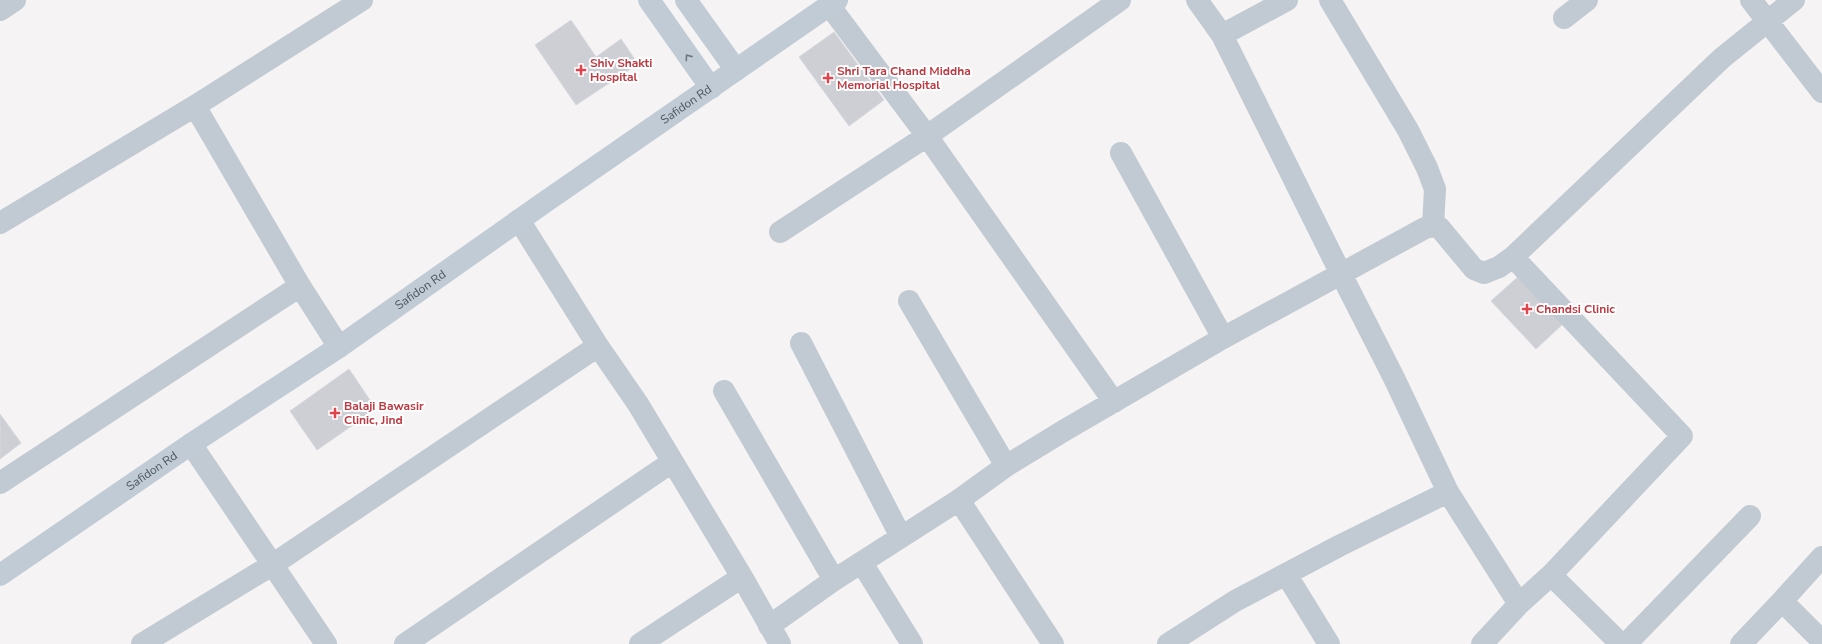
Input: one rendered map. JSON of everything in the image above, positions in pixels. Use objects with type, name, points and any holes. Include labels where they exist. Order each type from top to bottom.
[{"type":"main road","points":[[649,0],[711,88]]},
{"type":"main road","points":[[686,0],[736,70]]},
{"type":"main road","name":"Safidon Rd","points":[[0,575],[191,444],[339,347],[519,220],[833,3]]},
{"type":"street","points":[[0,10],[15,0]]},
{"type":"street","points":[[0,223],[195,106],[362,0]]},
{"type":"street","points":[[780,232],[927,136],[1120,0]]},
{"type":"street","points":[[1197,0],[1222,35],[1394,378],[1448,492],[1519,604]]},
{"type":"street","points":[[1222,35],[1287,0]]},
{"type":"street","points":[[1330,0],[1408,130],[1427,168],[1435,189],[1434,226]]},
{"type":"street","points":[[1564,18],[1588,0]]},
{"type":"street","points":[[1751,0],[1822,92]]},
{"type":"street","points":[[519,220],[598,346],[638,404],[742,577],[774,635],[834,580],[959,500],[1006,466],[1224,338],[1341,274],[1434,226],[1439,227],[1474,268],[1484,273],[1499,267],[1513,257],[1722,58],[1767,20],[1794,0]]},
{"type":"street","points":[[833,3],[1114,402]]},
{"type":"street","points":[[195,106],[300,286],[339,347]]},
{"type":"street","points":[[1121,153],[1224,338]]},
{"type":"street","points":[[1482,644],[1519,604],[1551,575],[1682,436],[1513,257]]},
{"type":"street","points":[[0,482],[300,286]]},
{"type":"street","points":[[909,300],[1006,466]]},
{"type":"street","points":[[801,343],[900,537]]},
{"type":"street","points":[[142,644],[272,565],[598,346]]},
{"type":"street","points":[[724,390],[834,580]]},
{"type":"street","points":[[191,444],[326,644]]},
{"type":"street","points":[[405,644],[672,462]]},
{"type":"street","points":[[1181,640],[1235,601],[1448,492]]},
{"type":"street","points":[[959,500],[1054,644]]},
{"type":"street","points":[[1626,644],[1750,516]]},
{"type":"street","points":[[1741,644],[1822,557]]},
{"type":"street","points":[[862,563],[912,644]]},
{"type":"street","points":[[1286,574],[1329,644]]},
{"type":"street","points":[[1551,575],[1621,644]]},
{"type":"street","points":[[640,644],[742,577]]},
{"type":"street","points":[[1782,601],[1822,641]]},
{"type":"building","points":[[571,20],[596,57],[621,39],[638,64],[576,105],[535,45]]},
{"type":"building","points":[[834,32],[884,100],[849,126],[799,57]]},
{"type":"building","points":[[1520,275],[1564,323],[1536,349],[1491,301]]},
{"type":"building","points":[[349,369],[376,409],[317,450],[290,411]]},
{"type":"building","points":[[0,414],[21,443],[0,459]]},
{"type":"place","name":"Shiv Shakti Hospital","points":[[581,70]]},
{"type":"place","name":"Shri Tara Chand Middha Memorial Hospital","points":[[828,78]]},
{"type":"place","name":"Chandsi Clinic","points":[[1527,309]]},
{"type":"place","name":"Balaji Bawasir Clinic, Jind","points":[[335,413]]}]
